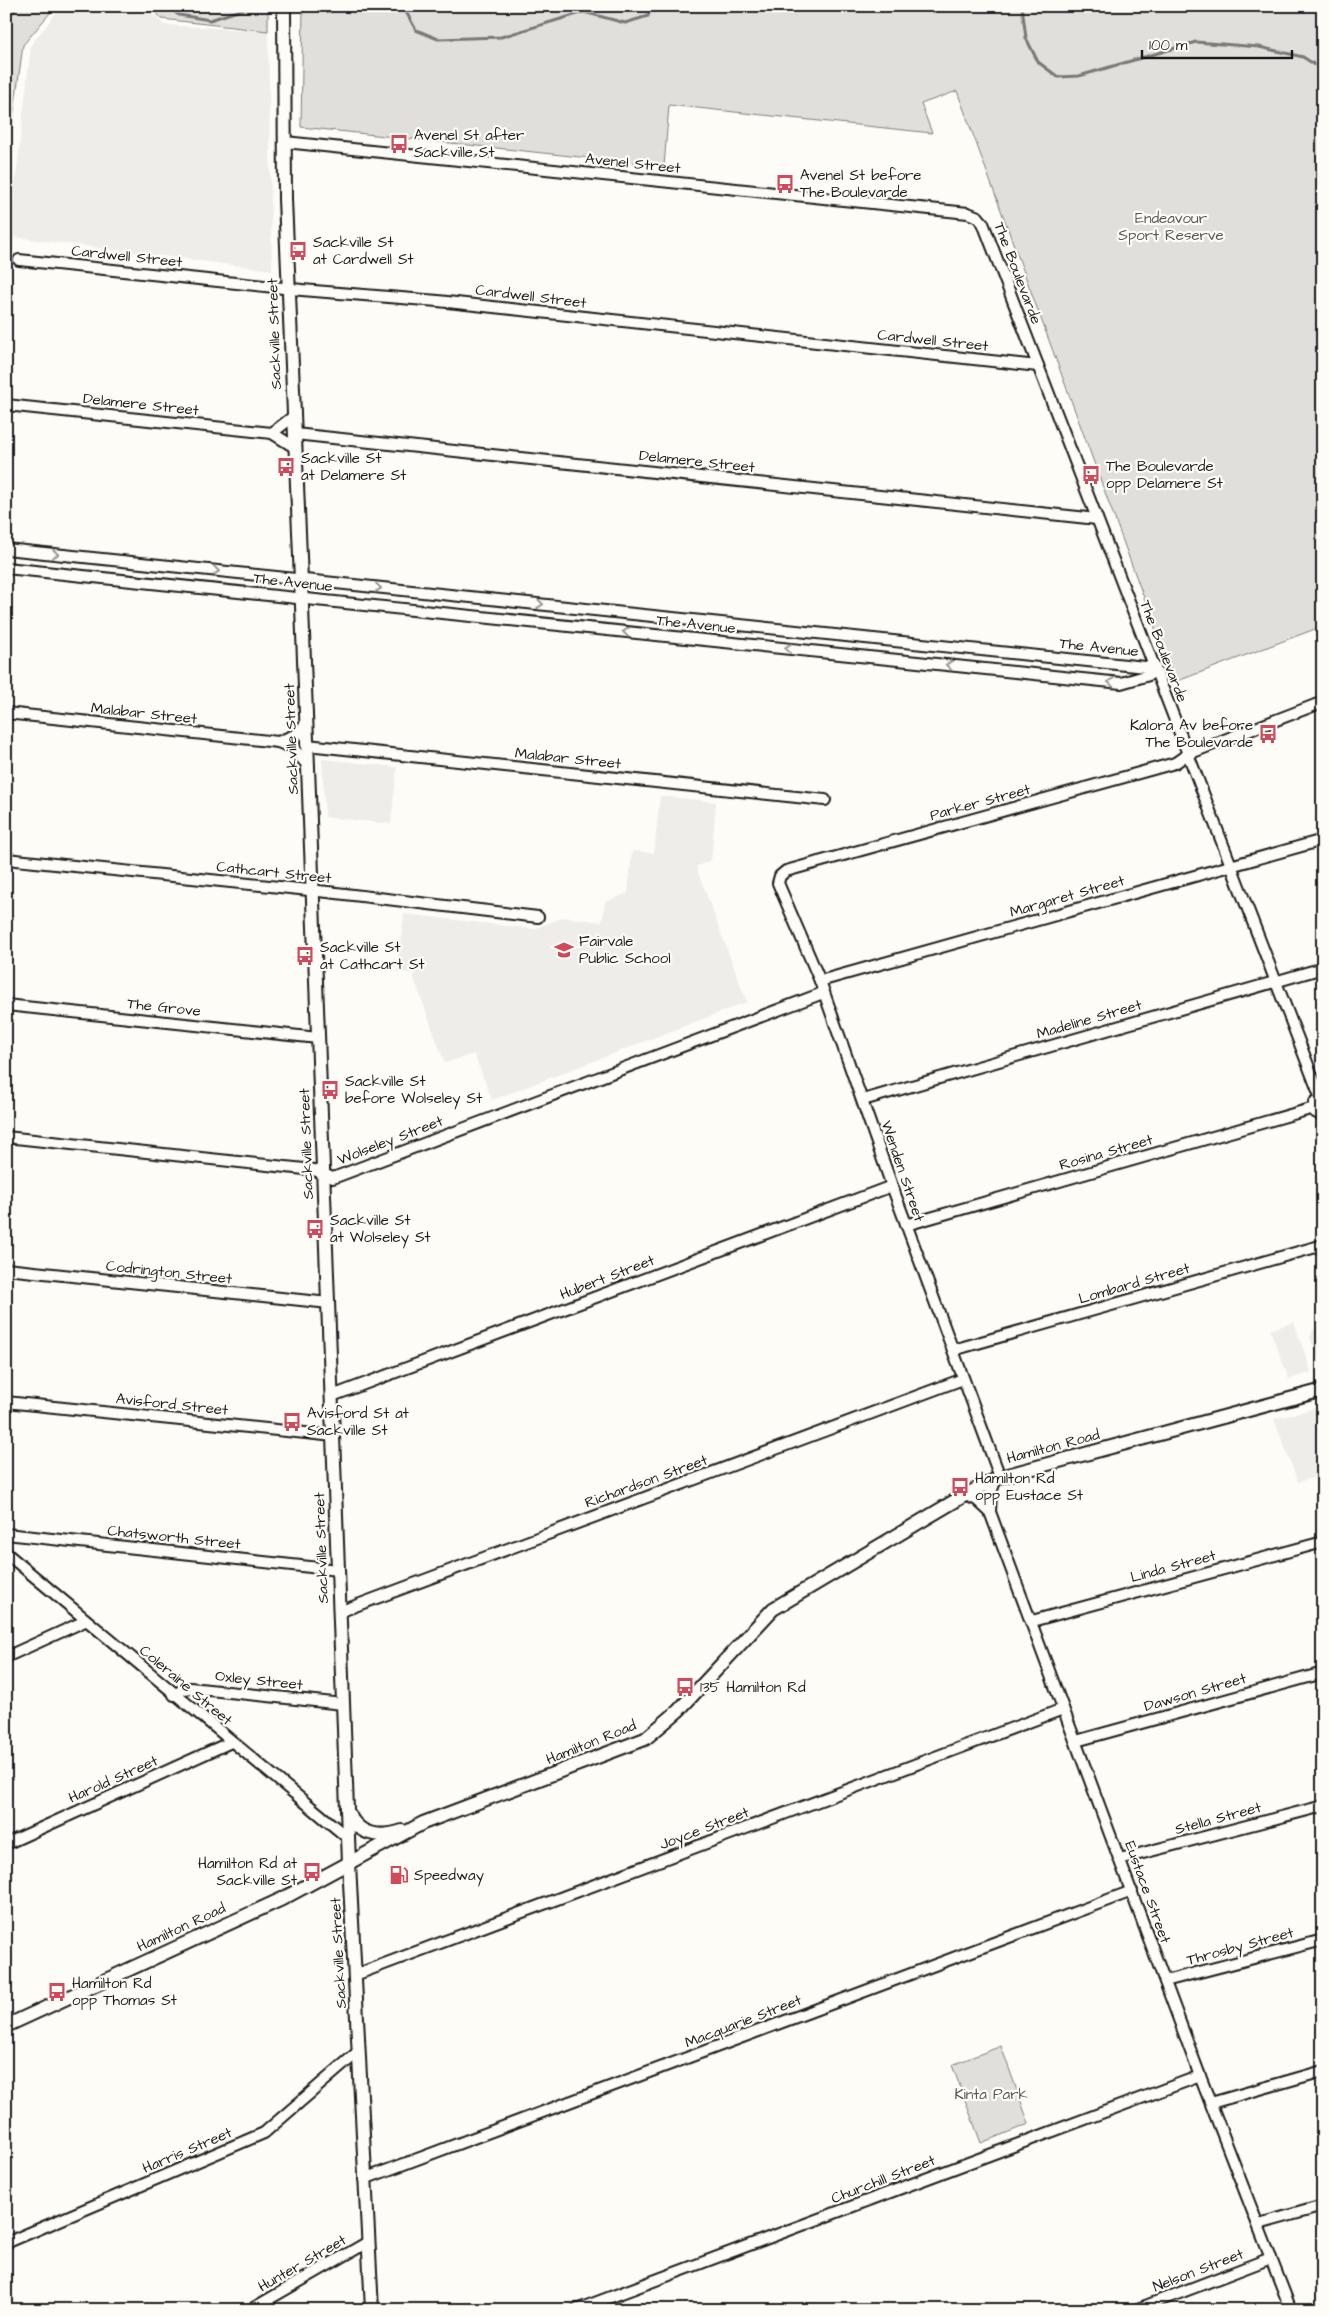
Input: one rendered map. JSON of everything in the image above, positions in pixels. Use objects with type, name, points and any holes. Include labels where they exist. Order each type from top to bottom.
[{"type":"main road","name":"Sackville Street","points":[[284,6],[289,289],[329,1303],[339,1612],[349,1863],[372,2310]]},
{"type":"main road","name":"Hamilton Road","points":[[6,2026],[282,1898],[423,1823],[645,1739],[678,1711],[760,1620],[773,1609],[965,1495],[998,1478],[1323,1390]]},
{"type":"main road","points":[[348,1812],[356,1827],[370,1834],[398,1832],[423,1823]]},
{"type":"street","name":"Avenel Street","points":[[285,142],[968,213],[978,217]]},
{"type":"street","name":"The Boulevarde","points":[[978,217],[983,223],[1275,982],[1322,1096]]},
{"type":"street","name":"Cardwell Street","points":[[19,260],[289,289],[438,301],[1038,366]]},
{"type":"street","name":"Delamere Street","points":[[6,405],[272,433],[296,448]]},
{"type":"street","points":[[272,433],[294,416]]},
{"type":"street","name":"Delamere Street","points":[[295,434],[1097,519]]},
{"type":"street","name":"The Avenue","points":[[6,549],[1155,668]]},
{"type":"street","name":"The Avenue","points":[[6,568],[1121,683],[1149,675],[1155,668]]},
{"type":"street","name":"Parker Street","points":[[780,876],[786,871],[1179,762],[1188,754],[1323,702]]},
{"type":"street","name":"Malabar Street","points":[[6,713],[278,742],[293,748],[308,766]]},
{"type":"street","points":[[278,742],[297,734],[307,723]]},
{"type":"street","name":"Malabar Street","points":[[307,745],[826,800]]},
{"type":"street","name":"Margaret Street","points":[[820,981],[1323,840]]},
{"type":"street","name":"Cathcart Street","points":[[6,859],[538,917]]},
{"type":"street","name":"Wenden Street","points":[[780,876],[778,883],[820,981],[998,1478]]},
{"type":"street","name":"Madeline Street","points":[[863,1100],[1323,968]]},
{"type":"street","name":"Wolseley Street","points":[[6,1137],[314,1170],[333,1178],[823,993]]},
{"type":"street","name":"The Grove","points":[[6,1005],[318,1038]]},
{"type":"street","points":[[1322,1096],[1315,1101],[1314,1108],[1318,1114],[1323,1116]]},
{"type":"street","name":"Rosina Street","points":[[906,1225],[1314,1108]]},
{"type":"street","name":"Hubert Street","points":[[332,1396],[892,1186]]},
{"type":"street","name":"Lombard Street","points":[[953,1350],[1323,1245]]},
{"type":"street","name":"Codrington Street","points":[[6,1269],[329,1303]]},
{"type":"street","name":"Richardson Street","points":[[339,1612],[963,1379]]},
{"type":"street","name":"Avisford Street","points":[[6,1402],[334,1436]]},
{"type":"street","points":[[990,1512],[991,1492],[998,1478]]},
{"type":"street","points":[[965,1495],[981,1502],[990,1512]]},
{"type":"street","name":"Eustace Street","points":[[990,1512],[1032,1620],[1063,1709],[1210,2103],[1290,2310]]},
{"type":"street","name":"Chatsworth Street","points":[[6,1534],[338,1570]]},
{"type":"street","name":"Linda Street","points":[[1032,1620],[1323,1542]]},
{"type":"street","name":"Coleraine Street","points":[[6,1553],[174,1695],[348,1838]]},
{"type":"street","points":[[6,1657],[86,1621]]},
{"type":"street","name":"Dawson Street","points":[[1076,1741],[1323,1673]]},
{"type":"street","name":"Oxley Street","points":[[174,1695],[190,1688],[343,1704]]},
{"type":"street","name":"Joyce Street","points":[[355,1975],[1063,1709]]},
{"type":"street","name":"Harold Street","points":[[6,1844],[231,1742]]},
{"type":"street","name":"Stella Street","points":[[1120,1859],[1323,1806]]},
{"type":"street","name":"Macquarie Street","points":[[364,2179],[1132,1891]]},
{"type":"street","name":"Throsby Street","points":[[1165,1982],[1323,1940]]},
{"type":"street","name":"Harris Street","points":[[6,2243],[264,2133],[359,2051]]},
{"type":"street","points":[[1210,2103],[1323,2072]]},
{"type":"street","name":"Churchill Street","points":[[576,2310],[1200,2076]]},
{"type":"street","points":[[1258,2224],[1323,2206]]},
{"type":"street","name":"Hunter Street","points":[[250,2310],[368,2242]]},
{"type":"street","name":"Nelson Street","points":[[1135,2310],[1271,2258]]},
{"type":"shaded area","points":[[92,6],[145,6],[164,25],[268,31],[272,270],[14,237],[6,295],[6,228],[12,214],[31,45],[56,13]]},
{"type":"shaded area","points":[[322,759],[397,767],[391,824],[325,817]]},
{"type":"shaded area","name":"Fairvale Public School","points":[[660,796],[716,802],[711,860],[696,867],[747,1002],[492,1100],[474,1054],[445,1063],[413,976],[417,974],[397,972],[404,914],[534,929],[564,917],[602,922],[605,902],[628,893],[632,851],[654,853]]},
{"type":"shaded area","points":[[1294,1322],[1311,1372],[1289,1379],[1270,1330]]},
{"type":"shaded area","points":[[1323,1326],[1323,1367],[1321,1367],[1310,1337],[1313,1330]]},
{"type":"shaded area","points":[[1323,1406],[1323,1475],[1298,1482],[1274,1419]]},
{"type":"green space","points":[[6,6],[60,6],[55,7],[23,45],[6,170]]},
{"type":"green space","points":[[150,6],[268,6],[268,31],[162,19]]},
{"type":"green space","name":"Endeavour Sport Reserve","points":[[303,6],[1323,6],[1323,626],[1175,682],[957,91],[921,104],[932,133],[669,105],[664,166],[301,127]]},
{"type":"green space","name":"Kinta Park","points":[[1001,2046],[1029,2124],[981,2143],[952,2065]]},
{"type":"waterway","points":[[6,22],[17,6]]},
{"type":"waterway","points":[[166,6],[179,15],[210,20],[253,6]]},
{"type":"waterway","points":[[405,6],[405,10],[416,30],[438,39],[501,37],[584,12],[625,23],[648,16],[651,6]]},
{"type":"waterway","points":[[1022,6],[1026,38],[1038,62],[1058,77],[1079,76],[1196,42],[1259,47],[1303,57],[1323,70]]},
{"type":"place","name":"Avenel St after Sackville St","points":[[399,144]]},
{"type":"place","name":"Avenel St before The Boulevarde","points":[[785,184]]},
{"type":"place","name":"Sackville St at Cardwell St","points":[[298,251]]},
{"type":"place","name":"Sackville St at Delamere St","points":[[286,467]]},
{"type":"place","name":"The Boulevarde opp Delamere St","points":[[1091,475]]},
{"type":"place","name":"Kalora Av before The Boulevarde","points":[[1268,734]]},
{"type":"place","name":"Fairvale Public School","points":[[564,950]]},
{"type":"place","name":"Sackville St at Cathcart St","points":[[305,956]]},
{"type":"place","name":"Sackville St before Wolseley St","points":[[330,1090]]},
{"type":"place","name":"Sackville St at Wolseley St","points":[[315,1229]]},
{"type":"place","name":"Avisford St at Sackville St","points":[[292,1422]]},
{"type":"place","name":"Hamilton Rd opp Eustace St","points":[[960,1487]]},
{"type":"place","name":"135 Hamilton Rd","points":[[685,1687]]},
{"type":"place","name":"Hamilton Rd at Sackville St","points":[[312,1872]]},
{"type":"place","name":"Speedway","points":[[399,1875]]},
{"type":"place","name":"Hamilton Rd opp Thomas St","points":[[57,1992]]}]
